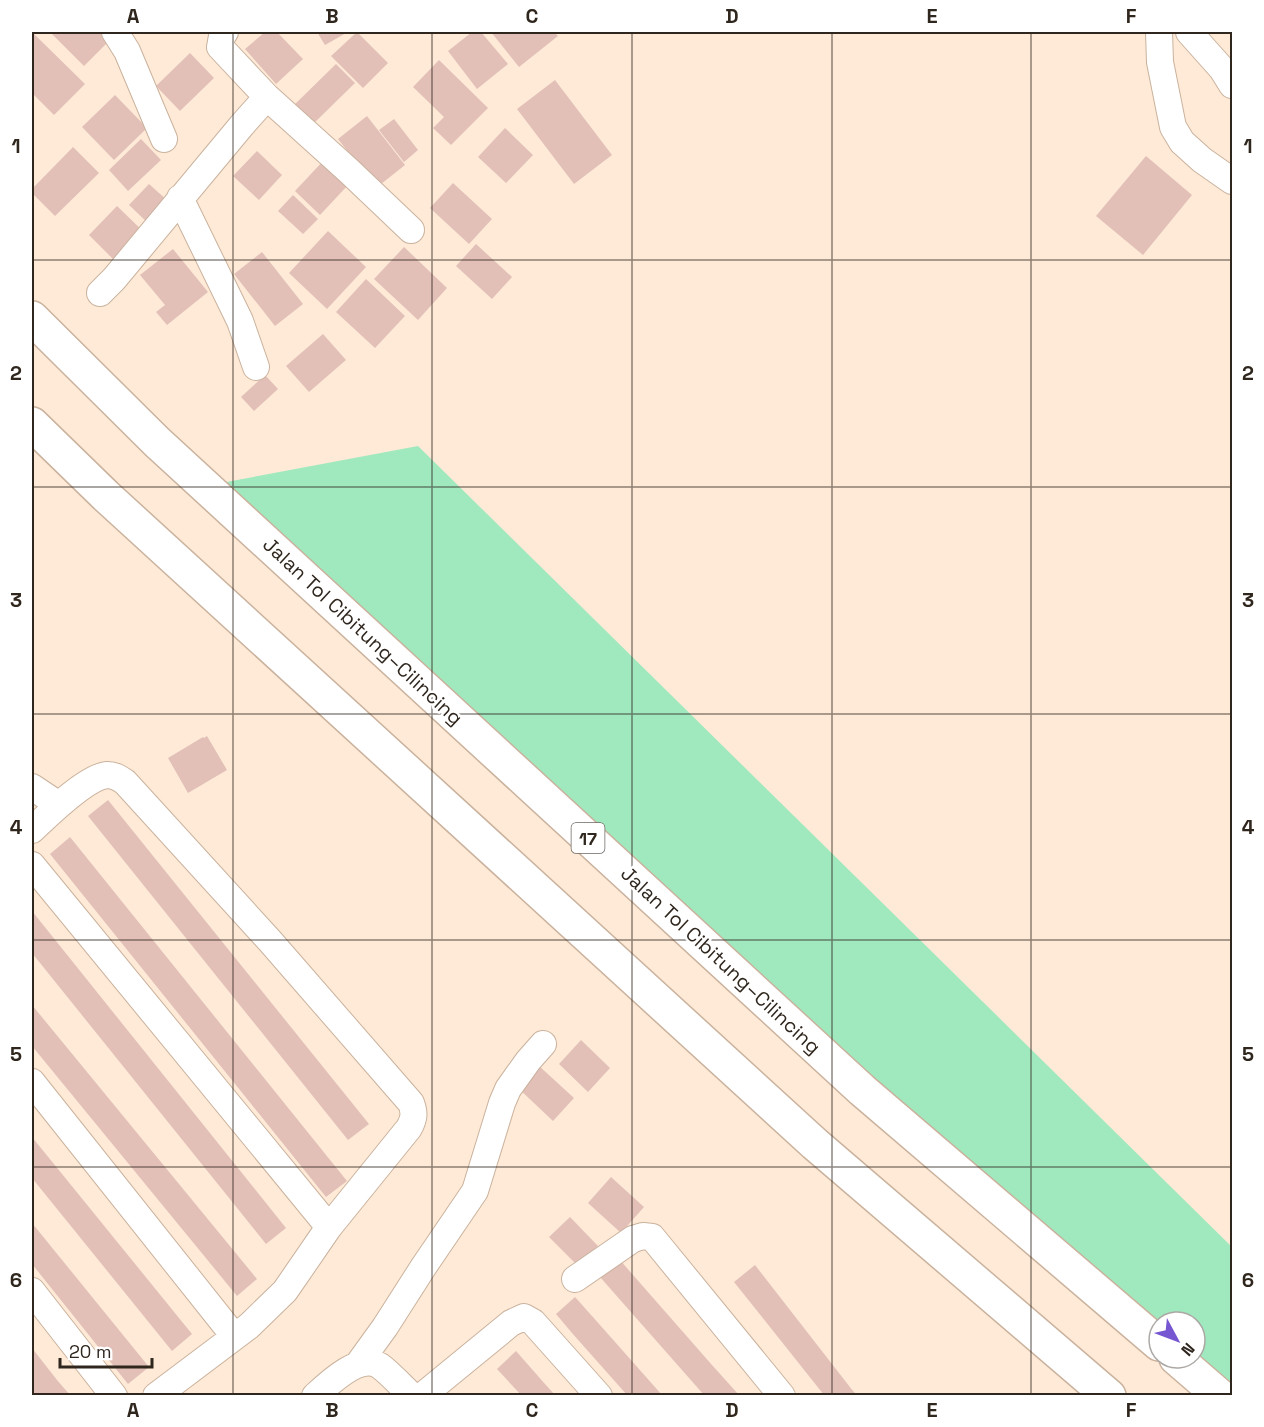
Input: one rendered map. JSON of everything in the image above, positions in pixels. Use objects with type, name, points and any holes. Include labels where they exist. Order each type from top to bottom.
[{"type":"highway","name":"Jalan Tol Cibitung–Cilincing","points":[[32,318],[157,442],[861,1090],[1147,1334]]},
{"type":"highway","points":[[32,424],[106,496],[815,1144],[1108,1395]]},
{"type":"highway","points":[[1190,1370],[1220,1395]]},
{"type":"street","points":[[115,32],[127,51],[164,139]]},
{"type":"street","points":[[225,32],[220,47],[267,97],[411,230]]},
{"type":"street","points":[[1158,32],[1160,62],[1173,127],[1182,142],[1202,160],[1233,181]]},
{"type":"street","points":[[1189,32],[1233,84]]},
{"type":"street","points":[[100,293],[267,97]]},
{"type":"street","points":[[180,198],[240,321],[256,367]]},
{"type":"street","points":[[32,830],[59,805],[93,780],[106,775],[117,776],[270,941],[411,1103],[415,1114],[410,1128],[329,1227],[285,1291],[249,1326],[156,1395]]},
{"type":"street","points":[[32,788],[59,805]]},
{"type":"street","points":[[32,865],[329,1227]]},
{"type":"street","points":[[315,1395],[359,1363],[475,1191],[508,1089],[543,1044]]},
{"type":"street","points":[[32,1082],[234,1336]]},
{"type":"street","points":[[575,1280],[633,1239],[643,1236],[652,1237],[782,1395]]},
{"type":"street","points":[[32,1291],[114,1395]]},
{"type":"street","points":[[422,1395],[511,1323],[524,1317],[533,1322],[599,1395]]},
{"type":"street","points":[[359,1363],[378,1365],[412,1395]]},
{"type":"green space","points":[[418,446],[1232,1247],[1232,1395],[1207,1370],[1207,1310],[1147,1310],[1147,1331],[205,486]]},
{"type":"building","points":[[32,32],[85,84],[54,115],[32,93]]},
{"type":"building","points":[[54,32],[108,32],[113,37],[84,66],[52,34]]},
{"type":"building","points":[[265,32],[277,32],[303,59],[276,84],[245,49]]},
{"type":"building","points":[[317,32],[348,32],[325,45]]},
{"type":"building","points":[[357,32],[388,63],[363,88],[331,56]]},
{"type":"building","points":[[472,32],[481,32],[508,64],[477,89],[448,51]]},
{"type":"building","points":[[491,32],[554,32],[558,36],[519,67]]},
{"type":"building","points":[[190,53],[214,78],[180,111],[156,86]]},
{"type":"building","points":[[439,60],[488,108],[451,145],[433,128],[444,117],[413,87]]},
{"type":"building","points":[[336,64],[355,83],[309,128],[290,109]]},
{"type":"building","points":[[555,80],[612,155],[574,184],[517,109]]},
{"type":"building","points":[[115,95],[147,128],[114,160],[82,127]]},
{"type":"building","points":[[367,116],[405,165],[376,188],[338,139]]},
{"type":"building","points":[[394,119],[418,150],[404,162],[379,130]]},
{"type":"building","points":[[505,128],[533,155],[506,183],[478,157]]},
{"type":"building","points":[[141,139],[161,160],[128,191],[109,170]]},
{"type":"building","points":[[73,147],[99,173],[55,216],[32,193],[32,189]]},
{"type":"building","points":[[257,151],[282,175],[259,200],[233,176]]},
{"type":"building","points":[[1146,156],[1192,195],[1143,255],[1096,216]]},
{"type":"building","points":[[324,160],[349,184],[320,215],[295,191]]},
{"type":"building","points":[[453,183],[492,219],[469,244],[430,208]]},
{"type":"building","points":[[149,184],[169,202],[149,224],[129,205]]},
{"type":"building","points":[[293,195],[318,219],[303,234],[278,211]]},
{"type":"building","points":[[117,206],[148,236],[119,265],[89,235]]},
{"type":"building","points":[[328,231],[366,267],[327,309],[289,273]]},
{"type":"building","points":[[476,244],[512,277],[492,299],[456,266]]},
{"type":"building","points":[[404,247],[447,288],[418,320],[374,279]]},
{"type":"building","points":[[173,249],[208,292],[167,325],[156,312],[165,305],[140,275]]},
{"type":"building","points":[[262,252],[303,304],[275,326],[234,274]]},
{"type":"building","points":[[366,279],[405,316],[375,348],[336,312]]},
{"type":"building","points":[[323,334],[346,360],[309,392],[286,366]]},
{"type":"building","points":[[265,375],[278,389],[254,411],[241,397]]},
{"type":"building","points":[[207,736],[227,770],[188,793],[168,758]]},
{"type":"building","points":[[108,800],[369,1124],[348,1140],[88,816]]},
{"type":"building","points":[[70,837],[347,1181],[326,1197],[50,854]]},
{"type":"building","points":[[32,911],[286,1228],[266,1244],[32,953]]},
{"type":"building","points":[[32,1005],[257,1279],[237,1296],[32,1046]]},
{"type":"building","points":[[581,1040],[610,1068],[588,1092],[559,1064]]},
{"type":"building","points":[[538,1065],[574,1098],[553,1121],[517,1087]]},
{"type":"building","points":[[32,1137],[192,1334],[172,1351],[32,1178]]},
{"type":"building","points":[[611,1177],[644,1207],[621,1233],[588,1203]]},
{"type":"building","points":[[570,1217],[598,1246],[578,1266],[549,1237]]},
{"type":"building","points":[[32,1223],[149,1367],[128,1384],[32,1264]]},
{"type":"building","points":[[619,1259],[739,1395],[704,1395],[600,1277]]},
{"type":"building","points":[[755,1265],[857,1395],[824,1395],[734,1282]]},
{"type":"building","points":[[575,1297],[662,1395],[627,1395],[556,1314]]},
{"type":"building","points":[[32,1348],[70,1395],[36,1395],[32,1390]]},
{"type":"building","points":[[516,1351],[555,1395],[521,1395],[497,1369]]}]
